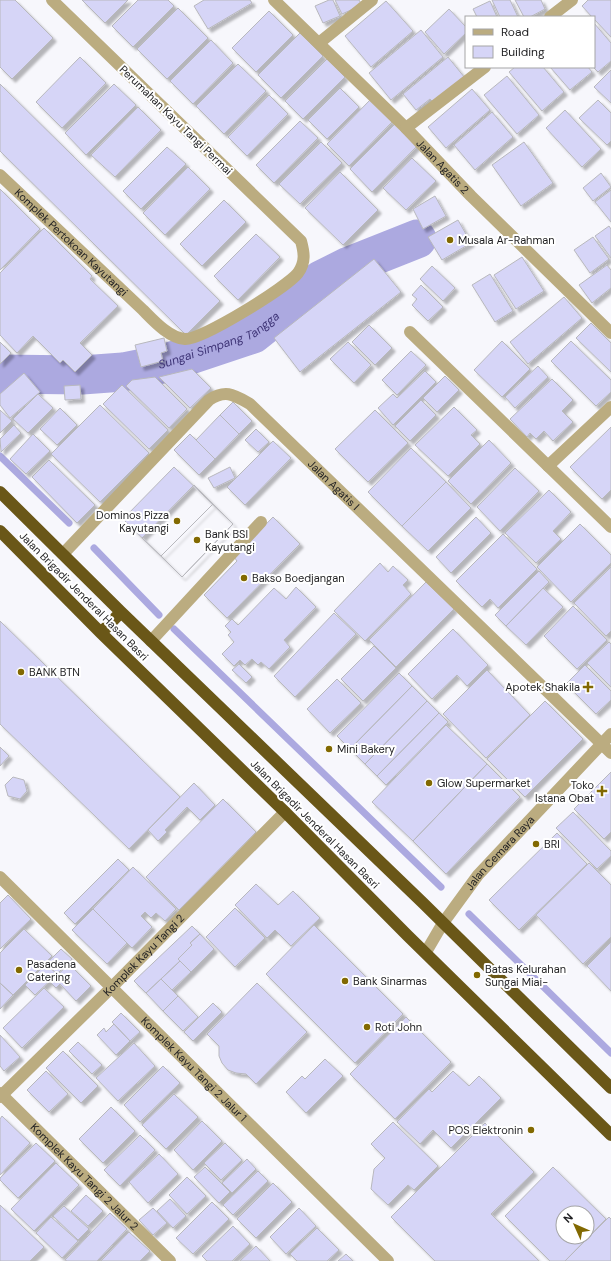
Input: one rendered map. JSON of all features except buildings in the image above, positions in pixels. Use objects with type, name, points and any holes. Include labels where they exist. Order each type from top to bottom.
[{"type":"highway","name":"Jalan Brigadir Jenderal Hasan Basri","points":[[0,492],[150,641],[443,923],[611,1088]]},
{"type":"highway","name":"Jalan Brigadir Jenderal Hasan Basri","points":[[0,531],[101,633],[285,812],[408,936],[611,1135]]},
{"type":"highway","points":[[101,633],[121,612]]},
{"type":"street","name":"Perumahan Kayu Tangi Permai","points":[[52,0],[301,241]]},
{"type":"street","name":"Jalan Agatis 2","points":[[274,0],[406,128],[471,196],[611,333]]},
{"type":"street","points":[[319,43],[372,0]]},
{"type":"street","points":[[551,16],[572,0]]},
{"type":"street","points":[[406,128],[484,68]]},
{"type":"street","name":"Komplek Pertokoan Kayutangi","points":[[0,175],[157,324],[175,336],[186,339],[200,336],[228,322],[285,284],[298,273],[303,264],[304,256],[301,241]]},
{"type":"street","points":[[410,332],[611,527]]},
{"type":"street","name":"Jalan Agatis I","points":[[63,554],[209,400],[221,394],[236,396],[250,404],[611,753]]},
{"type":"street","points":[[548,466],[611,407]]},
{"type":"street","points":[[150,641],[261,522]]},
{"type":"street","name":"Jalan Cemara Raya","points":[[426,952],[443,923],[478,875],[611,734]]},
{"type":"street","name":"Komplek Kayu Tangi 2","points":[[1,1095],[111,988],[285,812]]},
{"type":"street","name":"Komplek Kayu Tangi 2 Jalur 1","points":[[0,877],[388,1261]]},
{"type":"street","name":"Komplek Kayu Tangi 2 Jalur 2","points":[[1,1095],[170,1261]]},
{"type":"waterway","name":"Sungai Simpang Tangga","points":[[0,374],[82,375],[123,372],[163,364],[253,334],[321,280],[349,266],[417,239]]},
{"type":"waterway","points":[[0,456],[69,523]]},
{"type":"waterway","points":[[94,548],[159,615]]},
{"type":"waterway","points":[[174,629],[441,887]]},
{"type":"waterway","points":[[469,914],[611,1053]]},
{"type":"place","name":"Musala Ar-Rahman","points":[[450,240]]},
{"type":"place","name":"Dominos Pizza Kayutangi","points":[[177,521]]},
{"type":"place","name":"Bank BSI Kayutangi","points":[[197,540]]},
{"type":"place","name":"Bakso Boedjangan","points":[[244,578]]},
{"type":"place","name":"BANK BTN","points":[[21,672]]},
{"type":"place","name":"Apotek Shakila","points":[[588,687]]},
{"type":"place","name":"Mini Bakery","points":[[329,749]]},
{"type":"place","name":"Glow Supermarket","points":[[429,783]]},
{"type":"place","name":"Toko Istana Obat","points":[[602,791]]},
{"type":"place","name":"BRI","points":[[536,844]]},
{"type":"place","name":"Pasadena Catering","points":[[19,970]]},
{"type":"place","name":"Batas Kelurahan Sungai Miai-","points":[[477,975]]},
{"type":"place","name":"Bank Sinarmas","points":[[345,981]]},
{"type":"place","name":"Roti John","points":[[367,1027]]},
{"type":"place","name":"POS Elektronin","points":[[531,1130]]}]
